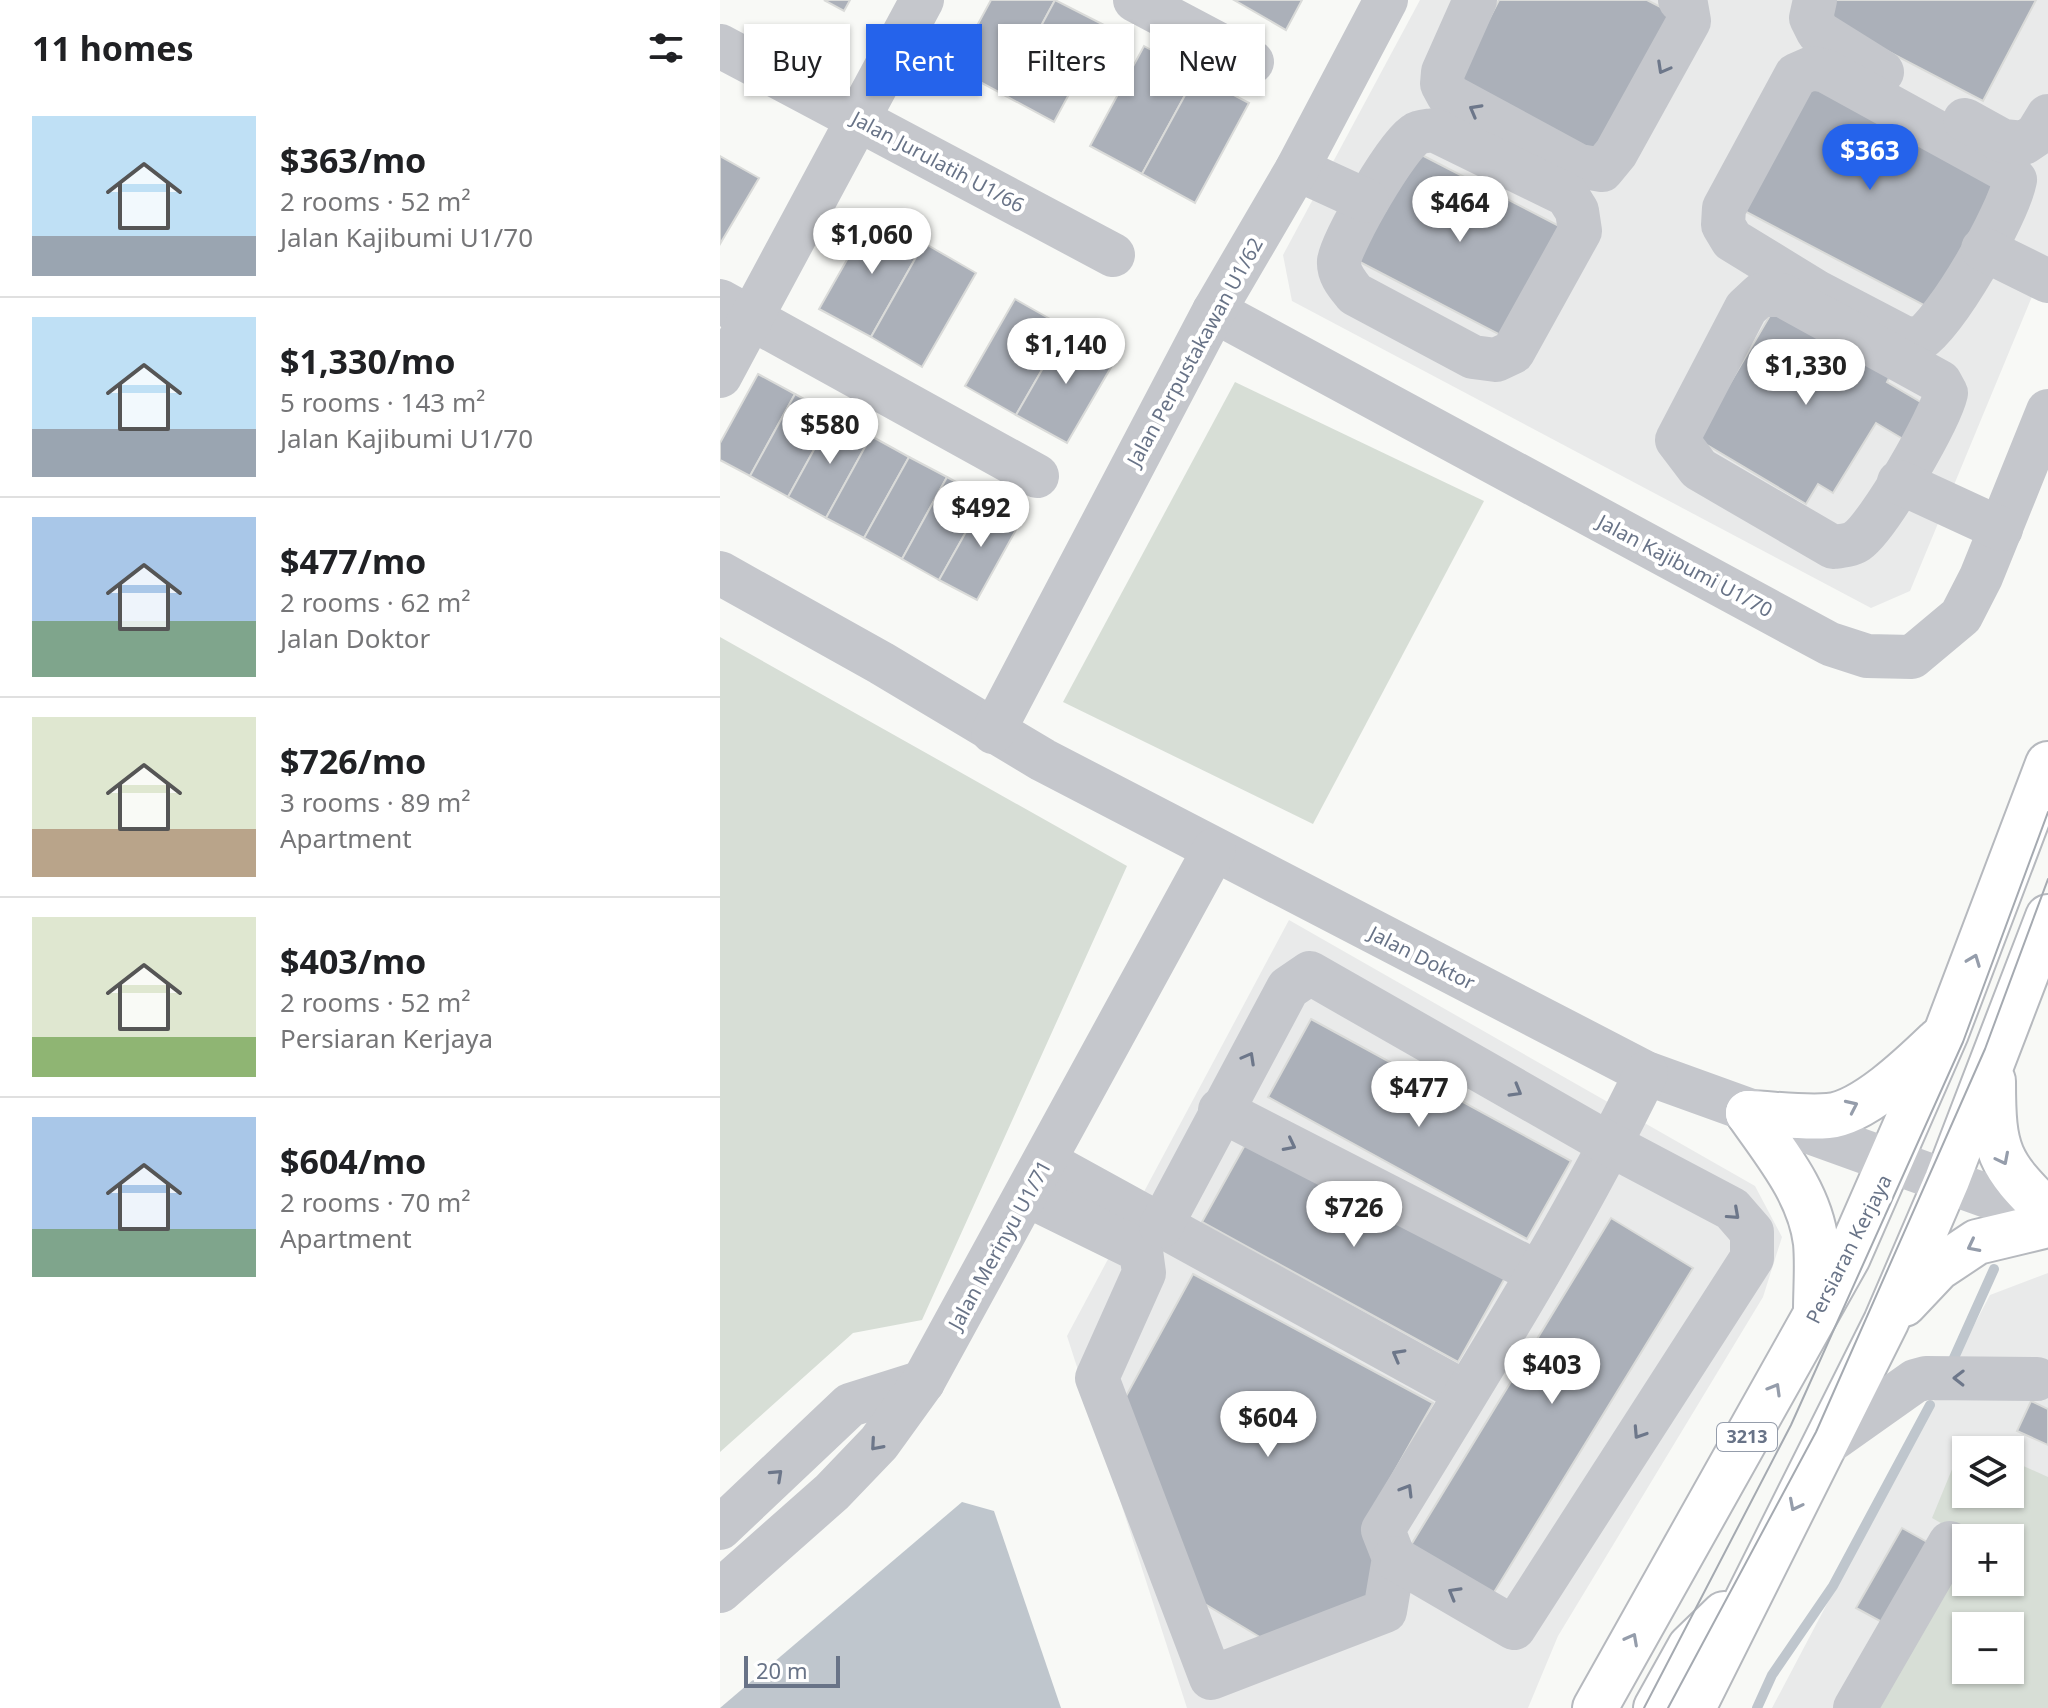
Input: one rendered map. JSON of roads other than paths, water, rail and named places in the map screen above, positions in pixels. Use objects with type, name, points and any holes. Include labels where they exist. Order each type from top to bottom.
[{"type":"main road","name":"Persiaran Kerjaya","points":[[1595,1708],[1816,1317],[1893,1162],[1946,1033],[2048,764]]},
{"type":"main road","points":[[1693,1708],[1886,1322],[1947,1180],[2048,917]]},
{"type":"main road","points":[[1748,1113],[1831,1116],[1882,1089],[1946,1033]]},
{"type":"main road","points":[[1993,1055],[1993,1134],[1999,1154],[2015,1179],[2048,1212]]},
{"type":"main road","points":[[1748,1113],[1794,1179],[1810,1219],[1816,1242],[1816,1317]]},
{"type":"main road","points":[[1886,1322],[1938,1268],[1977,1242],[2048,1225]]},
{"type":"main road","points":[[1656,1708],[1690,1647],[1757,1581]]},
{"type":"street","points":[[720,376],[736,309],[858,119],[922,0]]},
{"type":"street","points":[[1135,0],[1180,24]]},
{"type":"street","name":"Jalan Perpustakawan U1/62","points":[[1000,719],[1214,311],[1297,169],[1386,0]]},
{"type":"street","points":[[1457,6],[1443,72],[1442,84],[1448,95],[1579,166],[1602,170],[1616,153],[1689,21],[1686,4],[1680,0]]},
{"type":"street","points":[[1815,0],[1811,18],[1818,32],[1917,94],[2003,141],[2024,143],[2037,134],[2048,116]]},
{"type":"street","name":"Jalan Jurulatih U1/66","points":[[720,46],[1113,255]]},
{"type":"street","points":[[1812,68],[1826,71],[2006,170],[2015,180],[2012,193],[1983,249],[1934,330],[1919,340],[1903,337],[1817,292],[1732,240],[1723,225],[1724,208],[1796,75],[1812,68]]},
{"type":"street","points":[[1434,130],[1567,195],[1577,211],[1580,231],[1513,352],[1496,360],[1473,357],[1355,294],[1342,278],[1339,261],[1367,201],[1402,146],[1416,134],[1434,130]]},
{"type":"street","points":[[1297,169],[1367,201]]},
{"type":"street","points":[[1983,249],[2048,281]]},
{"type":"street","points":[[1760,295],[1782,295],[1940,382],[1946,393],[1943,408],[1899,482],[1870,527],[1856,542],[1833,547],[1699,469],[1686,456],[1677,440],[1746,308],[1760,295]]},
{"type":"street","points":[[736,309],[1037,476]]},
{"type":"street","name":"Jalan Kajibumi U1/70","points":[[1214,311],[1830,644],[1867,656],[1912,657],[1961,616],[2001,529],[2048,411]]},
{"type":"street","points":[[1899,482],[2001,529]]},
{"type":"street","name":"Jalan Doktor","points":[[720,573],[881,663],[972,686],[1000,719],[1214,850],[1653,1076],[1748,1113],[1947,1180],[2048,1218]]},
{"type":"street","name":"Jalan Merinyu U1/71","points":[[720,1591],[832,1492],[879,1443],[923,1382],[1042,1170],[1214,850]]},
{"type":"street","points":[[1161,1226],[1288,988],[1310,973],[1611,1145],[1732,1209],[1752,1232],[1752,1258],[1514,1628],[1394,1558]]},
{"type":"street","points":[[1042,1170],[1141,1251],[1144,1273],[1097,1378],[1211,1678],[1385,1611],[1394,1558],[1383,1530],[1653,1076]]},
{"type":"street","points":[[1653,1076],[1631,1136],[1667,1175]]},
{"type":"street","points":[[1042,1170],[1134,1197],[1150,1193],[1170,1163],[1215,1120]]},
{"type":"street","points":[[1215,1120],[1538,1273]]},
{"type":"street","points":[[1042,1170],[1161,1226],[1466,1393]]},
{"type":"street","points":[[1826,1444],[1915,1381],[1926,1378],[2037,1379]]},
{"type":"street","points":[[720,1528],[850,1405],[923,1382]]},
{"type":"street","points":[[1855,1708],[1950,1543]]},
{"type":"waterway","points":[[1949,1369],[1994,1269]]},
{"type":"waterway","points":[[1757,1708],[1772,1675],[1833,1586],[1930,1405]]},
{"type":"tram line","points":[[1644,1708],[1791,1425],[1963,1042],[2048,812]]},
{"type":"tram line","points":[[1668,1708],[1816,1432],[1985,1049],[2048,879]]}]
